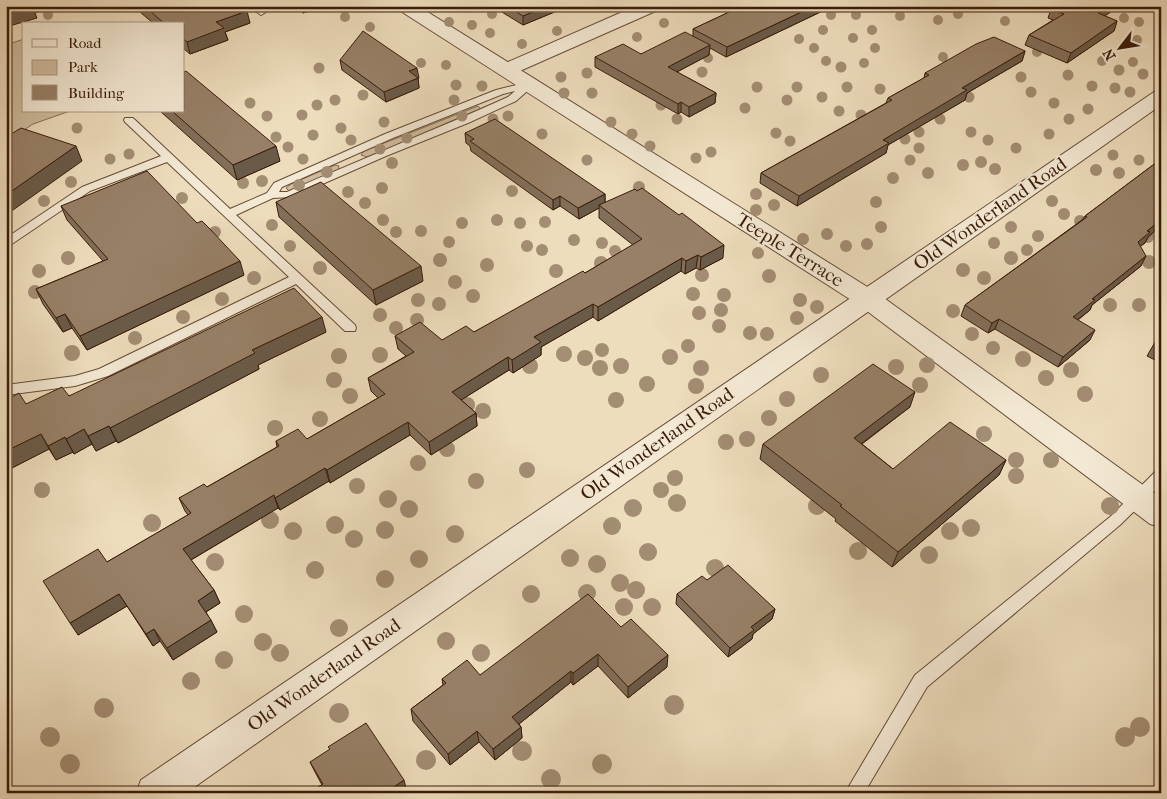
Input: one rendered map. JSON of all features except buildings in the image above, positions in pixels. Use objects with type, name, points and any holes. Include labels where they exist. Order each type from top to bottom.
[{"type":"street","name":"Teeple Terrace","points":[[405,6],[528,86],[868,299],[1150,507]]},
{"type":"street","points":[[506,70],[652,6]]},
{"type":"street","name":"Old Wonderland Road","points":[[154,793],[1161,96]]},
{"type":"lane","points":[[252,6],[261,12]]},
{"type":"lane","points":[[271,195],[278,185],[344,155],[500,92],[528,86]]},
{"type":"lane","points":[[228,214],[271,195],[289,196],[512,99],[528,86]]},
{"type":"lane","points":[[129,120],[295,279],[350,328]]},
{"type":"lane","points":[[344,155],[357,165]]},
{"type":"lane","points":[[6,244],[86,189],[167,158]]},
{"type":"lane","points":[[6,390],[75,381],[103,373],[295,279]]},
{"type":"lane","points":[[854,793],[921,681],[1115,521],[1150,507],[1161,475]]},
{"type":"green space","points":[[22,40],[22,112],[67,112],[33,124],[6,142],[6,45]]},
{"type":"green space","points":[[478,106],[482,110],[367,157],[361,155],[364,151]]},
{"type":"green space","points":[[335,165],[339,166],[338,170],[294,190],[289,191],[286,188],[291,184]]}]
